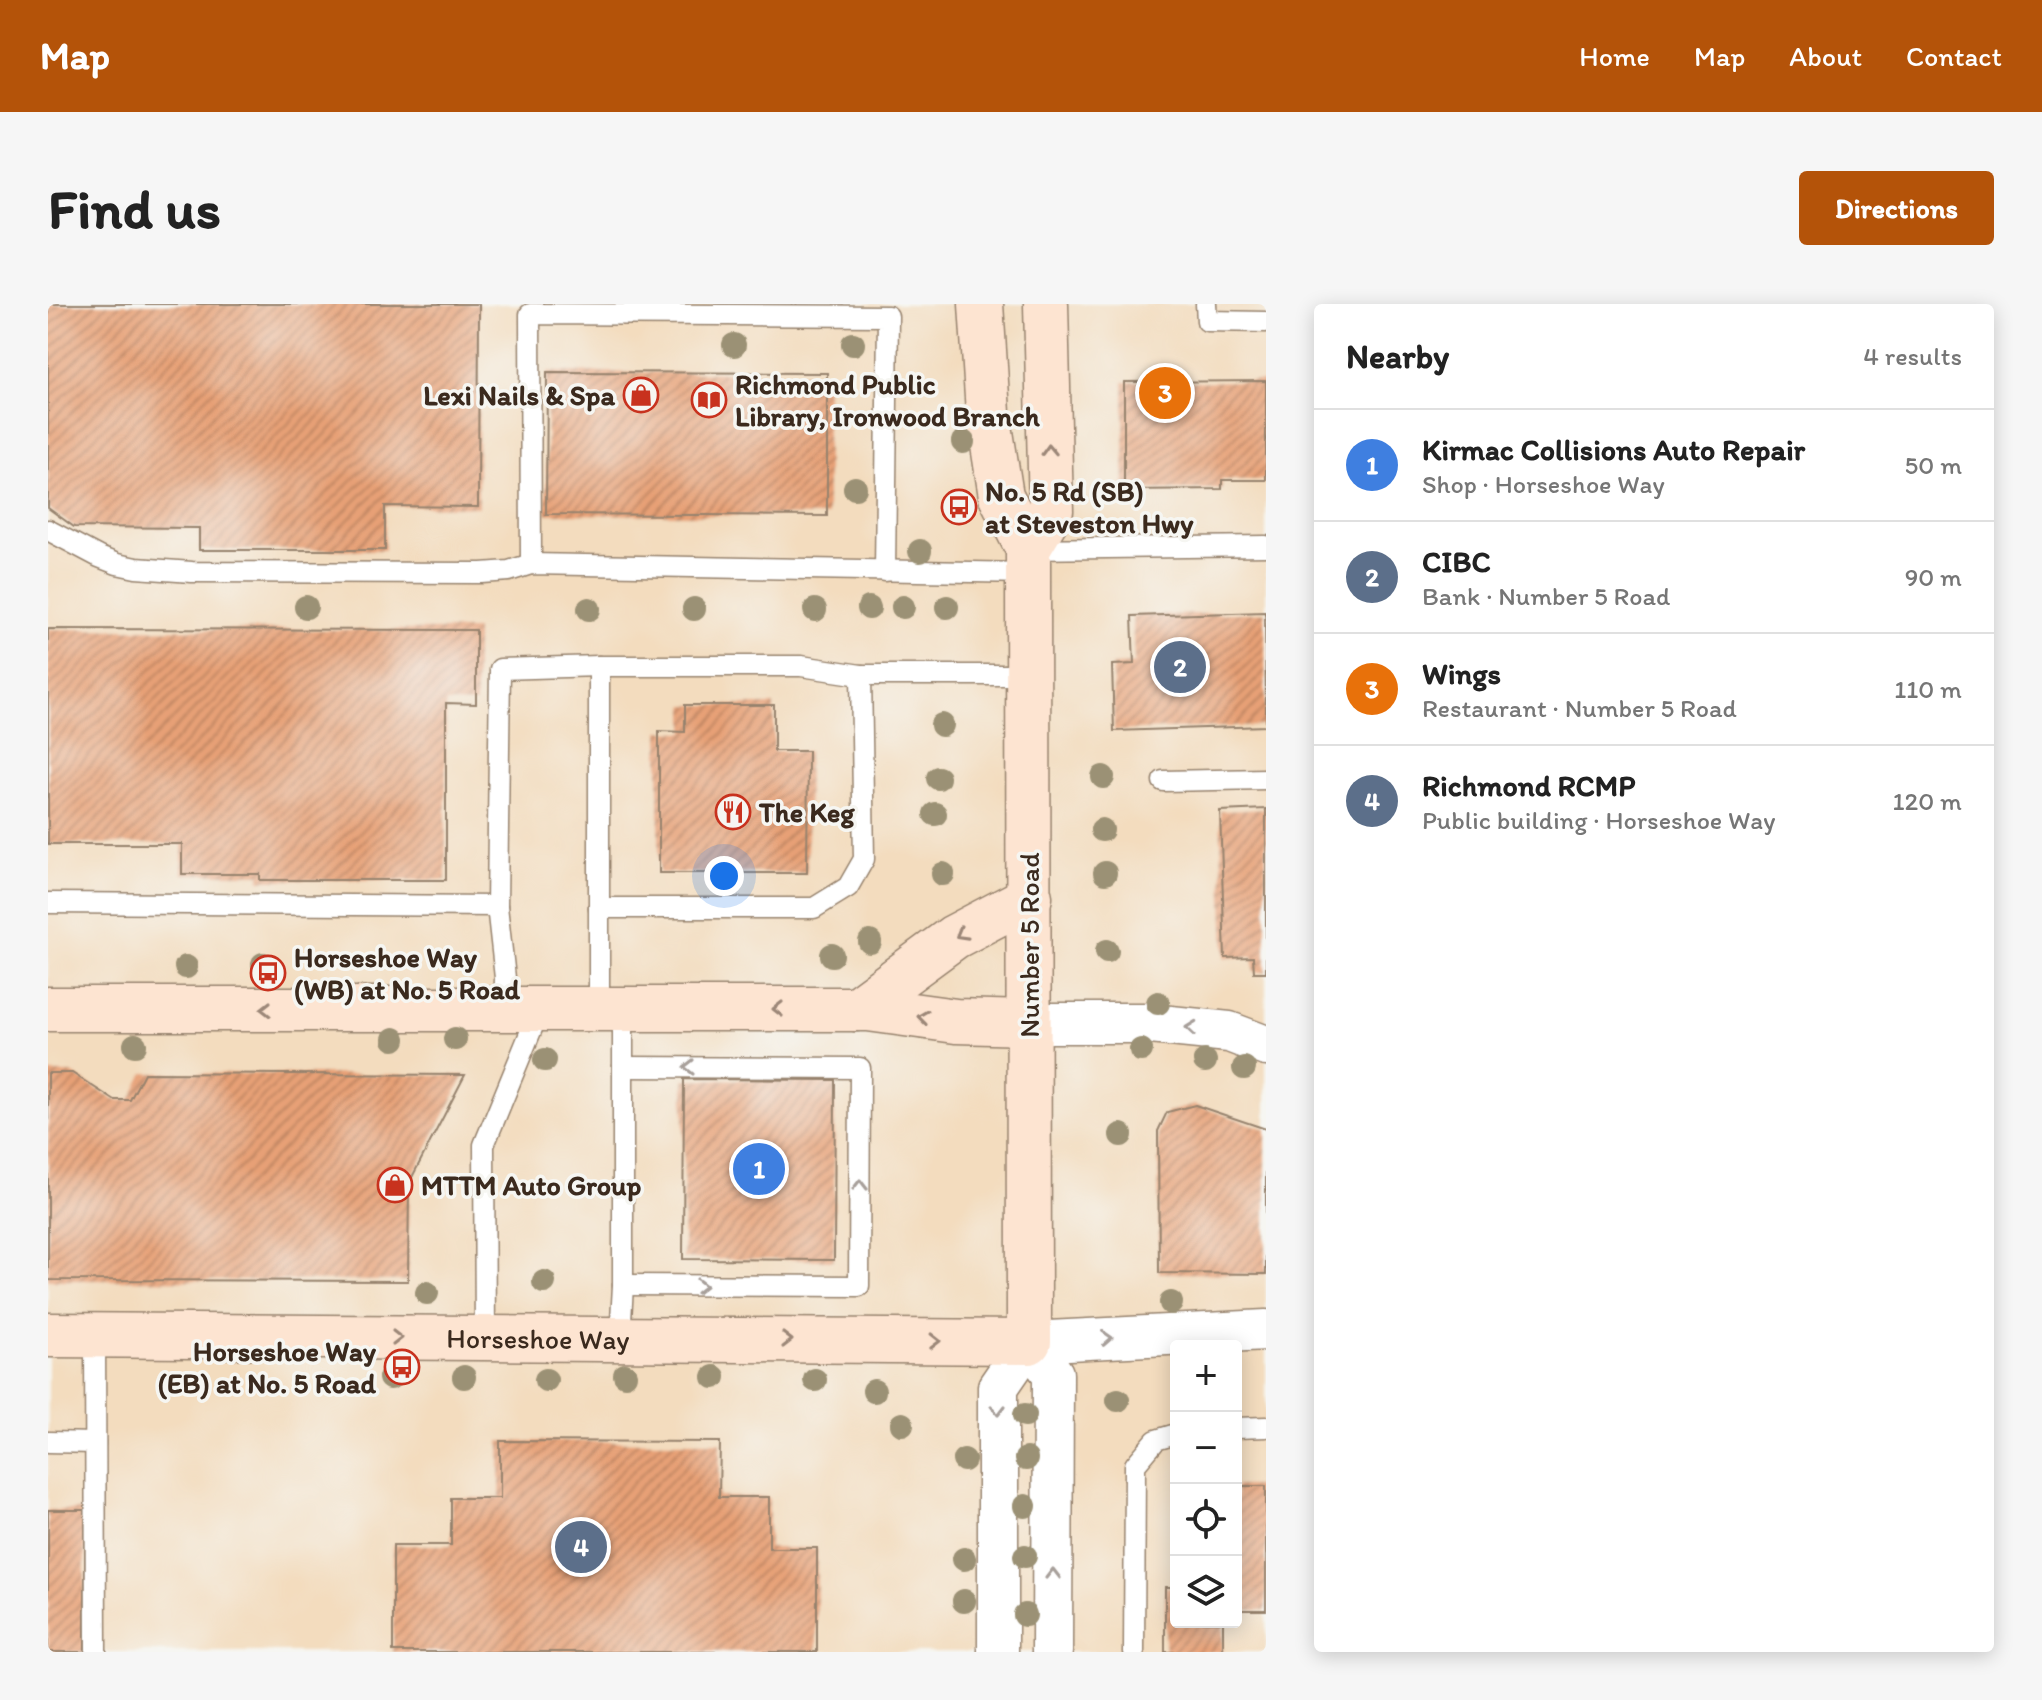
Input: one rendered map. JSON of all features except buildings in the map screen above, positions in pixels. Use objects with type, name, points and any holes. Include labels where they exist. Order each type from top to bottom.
[{"type":"street","name":"Number 5 Road","points":[[981,304],[988,413],[1001,496],[1028,561],[1029,1342]]},
{"type":"street","points":[[1028,561],[1051,511],[1046,304]]},
{"type":"street","points":[[856,1009],[954,937],[1030,897]]},
{"type":"street","points":[[48,1009],[856,1009],[956,1021],[1141,1023],[1229,1032],[1266,1046]]},
{"type":"street","points":[[1029,1342],[1266,1330]]},
{"type":"street","name":"Horseshoe Way","points":[[48,1335],[1029,1342]]},
{"type":"street","points":[[998,1652],[998,1387],[1029,1342]]},
{"type":"street","points":[[1029,1342],[1053,1374],[1052,1652]]},
{"type":"lane","points":[[1206,304],[1207,321],[1266,322]]},
{"type":"lane","points":[[531,564],[530,314],[746,310],[888,316],[885,571]]},
{"type":"lane","points":[[48,530],[117,564],[192,572],[482,573],[509,571],[531,564],[885,571],[1266,546]]},
{"type":"lane","points":[[599,666],[599,908],[611,1009],[623,1067],[623,1285],[620,1339]]},
{"type":"lane","points":[[485,1339],[484,1145],[522,1009],[505,978],[497,906],[500,669],[801,666],[861,675],[1028,675]]},
{"type":"lane","points":[[599,908],[814,908],[848,887],[864,859],[861,675]]},
{"type":"lane","points":[[1163,781],[1266,779]]},
{"type":"lane","points":[[48,903],[497,906]]},
{"type":"lane","points":[[623,1067],[860,1068],[859,1286],[623,1285]]},
{"type":"lane","points":[[95,1335],[96,1652]]},
{"type":"lane","points":[[1242,1428],[1266,1427]]},
{"type":"lane","points":[[1134,1652],[1135,1465],[1156,1440],[1170,1436]]},
{"type":"lane","points":[[48,1442],[95,1443]]},
{"type":"place","name":"Wings","points":[[1165,393]]},
{"type":"place","name":"Lexi Nails & Spa","points":[[641,395]]},
{"type":"place","name":"Richmond Public Library, Ironwood Branch","points":[[709,400]]},
{"type":"place","name":"No. 5 Rd (SB) at Steveston Hwy","points":[[959,507]]},
{"type":"place","name":"CIBC","points":[[1180,667]]},
{"type":"place","name":"The Keg","points":[[733,812]]},
{"type":"place","name":"Horseshoe Way (WB) at No. 5 Road","points":[[268,973]]},
{"type":"place","name":"Kirmac Collisions Auto Repair","points":[[759,1169]]},
{"type":"place","name":"MTTM Auto Group","points":[[395,1185]]},
{"type":"place","name":"Horseshoe Way (EB) at No. 5 Road","points":[[402,1367]]},
{"type":"place","name":"Richmond RCMP","points":[[581,1547]]}]
